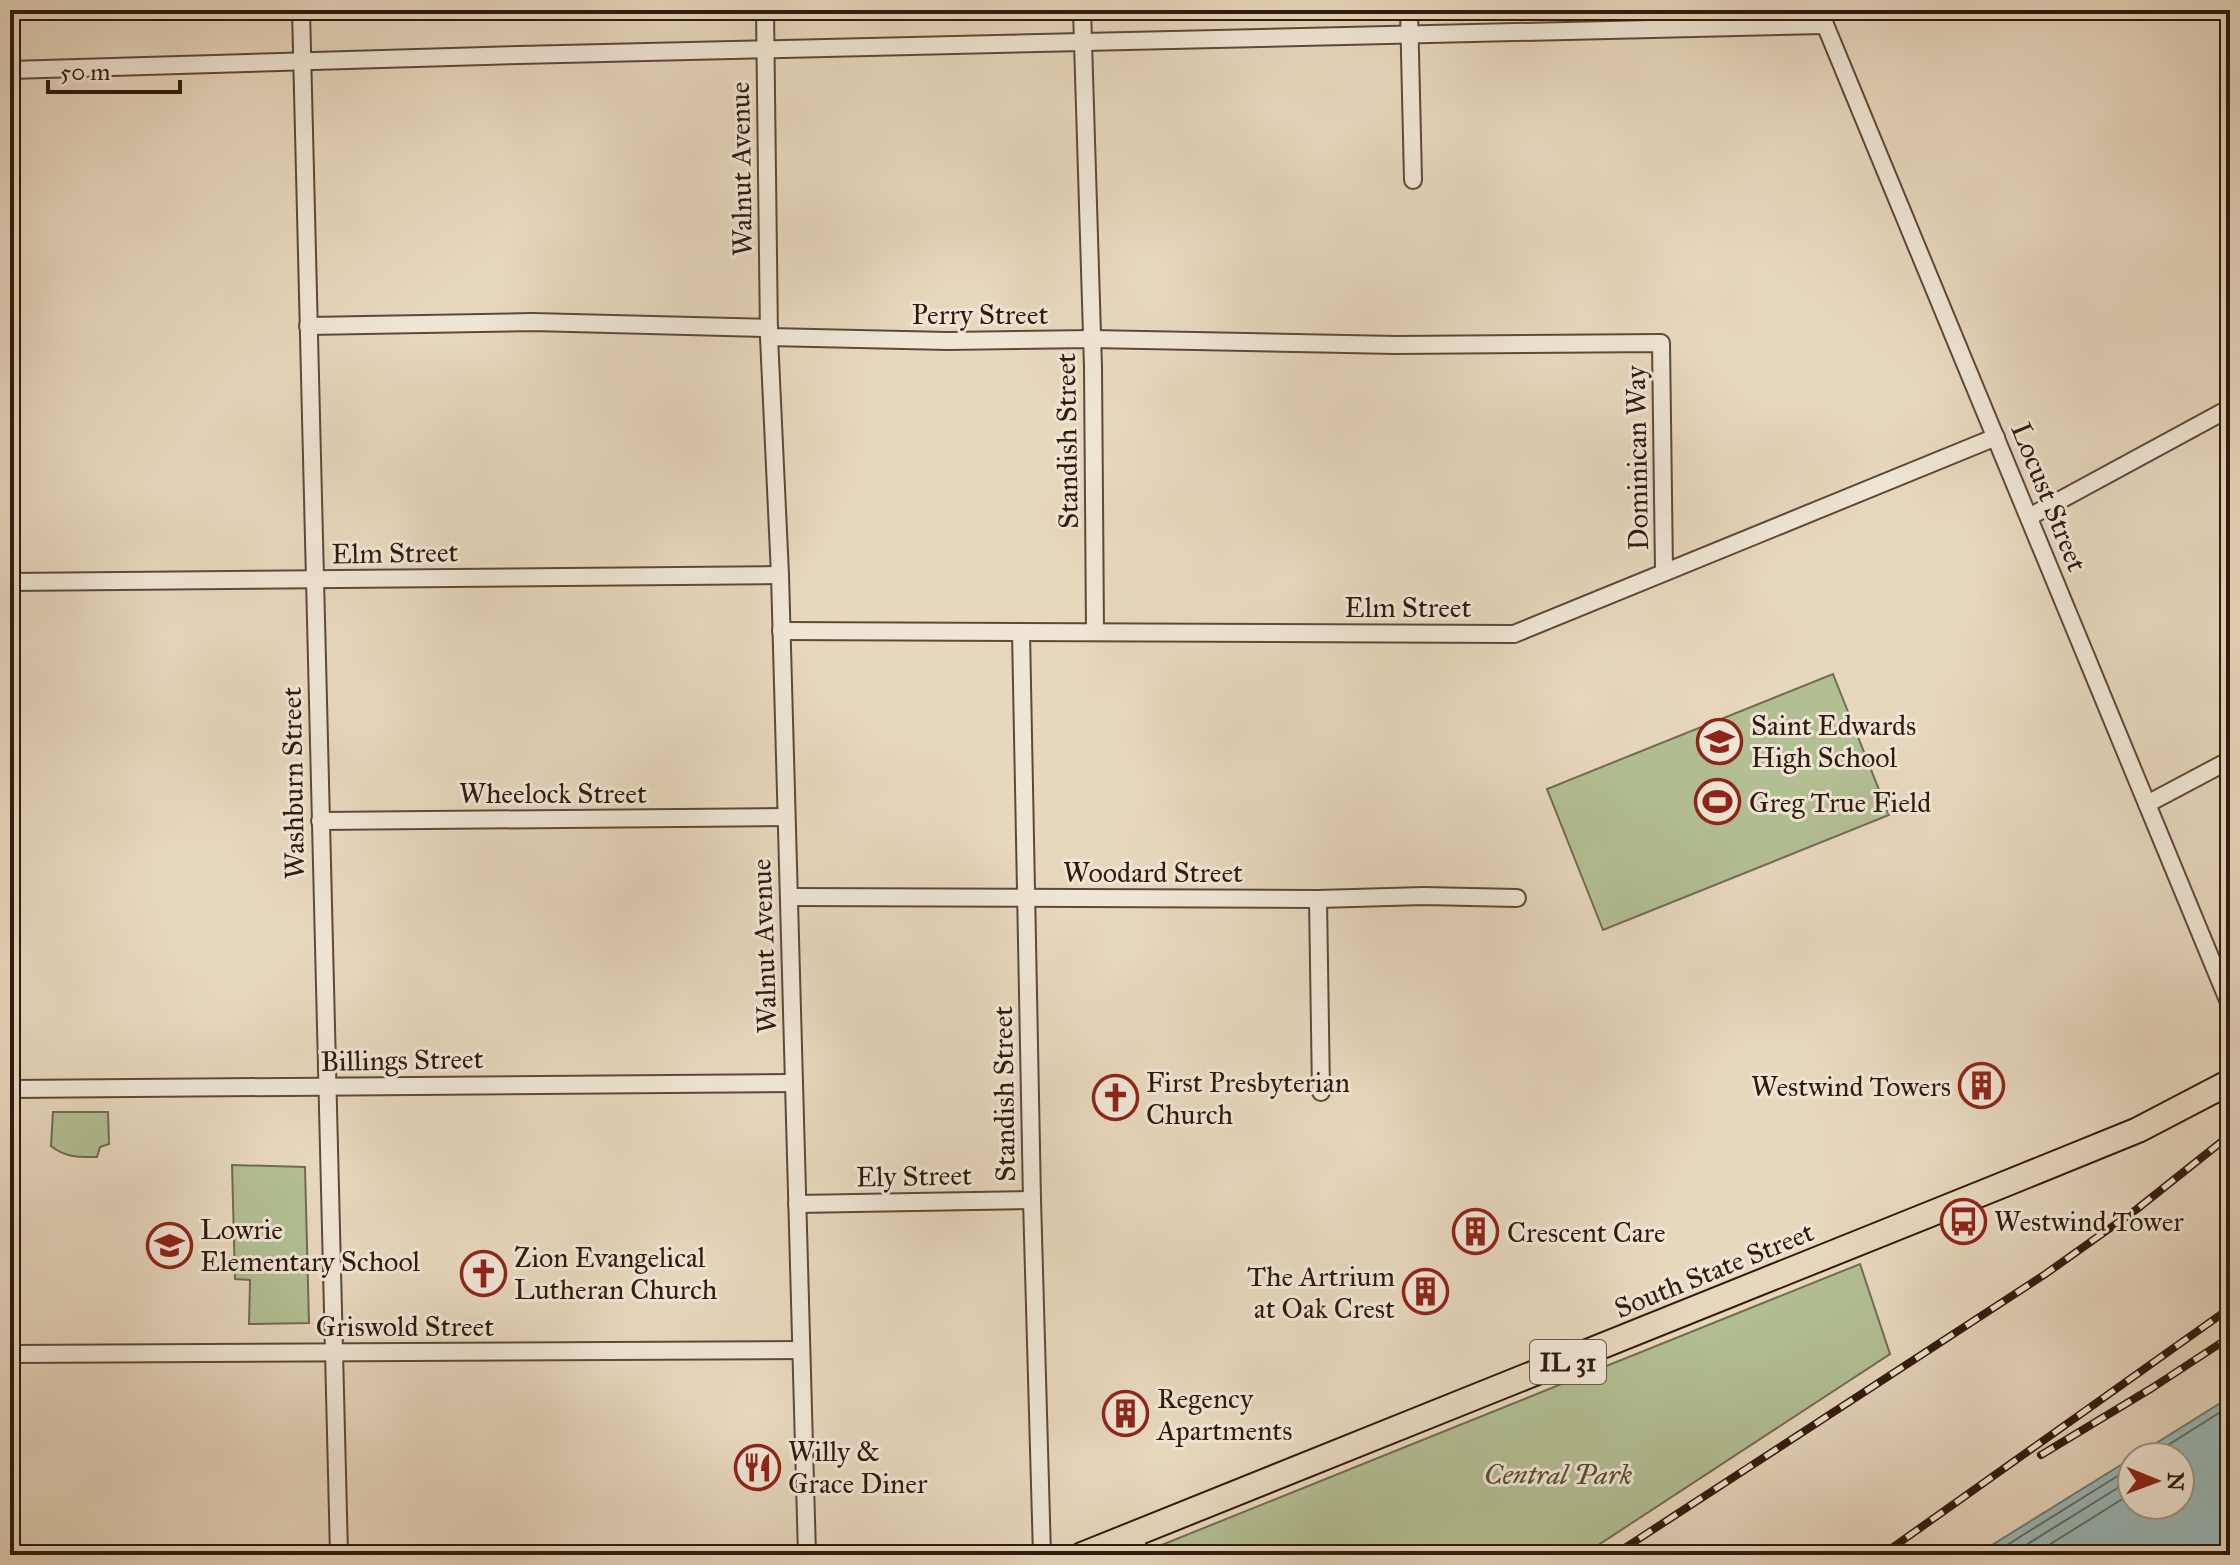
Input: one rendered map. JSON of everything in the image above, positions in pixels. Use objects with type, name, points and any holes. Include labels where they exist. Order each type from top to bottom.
[{"type":"main road","name":"South State Street","points":[[1082,1555],[1137,1545],[2138,1130],[2230,1082]]},
{"type":"street","name":"Washburn Street","points":[[301,10],[339,1555]]},
{"type":"street","name":"Walnut Avenue","points":[[765,10],[769,332],[780,575],[807,1555]]},
{"type":"street","name":"Standish Street","points":[[1082,10],[1092,339],[1095,632]]},
{"type":"street","points":[[1409,10],[1413,180]]},
{"type":"street","points":[[10,70],[1410,35],[1822,18]]},
{"type":"street","name":"Locust Street","points":[[1822,18],[2230,1005]]},
{"type":"street","name":"Perry Street","points":[[308,326],[532,322],[948,341],[1092,339],[1396,345],[1661,343]]},
{"type":"street","name":"Dominican Way","points":[[1661,343],[1664,571]]},
{"type":"street","points":[[2029,517],[2230,408]]},
{"type":"street","name":"Elm Street","points":[[781,631],[1514,634],[1996,437]]},
{"type":"street","name":"Elm Street","points":[[10,582],[780,575]]},
{"type":"street","name":"Standish Street","points":[[1021,632],[1042,1555]]},
{"type":"street","points":[[2147,804],[2230,760]]},
{"type":"street","name":"Wheelock Street","points":[[320,821],[786,817]]},
{"type":"street","name":"Woodard Street","points":[[789,897],[1517,898]]},
{"type":"street","points":[[1318,899],[1321,1092]]},
{"type":"street","name":"Billings Street","points":[[10,1089],[794,1083]]},
{"type":"street","name":"Ely Street","points":[[797,1204],[1032,1200]]},
{"type":"street","name":"Griswold Street","points":[[10,1354],[801,1350]]},
{"type":"green space","name":"Greg True Field","points":[[1833,674],[1889,815],[1603,930],[1547,789]]},
{"type":"green space","points":[[53,1112],[108,1112],[109,1144],[100,1147],[97,1157],[62,1153],[51,1146]]},
{"type":"green space","points":[[232,1165],[305,1167],[309,1323],[249,1324],[250,1280],[235,1279]]},
{"type":"green space","name":"Central Park","points":[[1860,1264],[1890,1354],[1583,1555],[1157,1555],[1154,1548]]},
{"type":"water","points":[[2230,1397],[2230,1555],[1976,1555],[2116,1468],[2116,1521],[2196,1521],[2196,1441],[2160,1441]]},
{"type":"railway","points":[[1614,1555],[2044,1275],[2137,1209],[2230,1135]]},
{"type":"railway","points":[[1882,1555],[2230,1308]]},
{"type":"railway","points":[[2041,1455],[2230,1337]]},
{"type":"place","name":"Saint Edwards High School","points":[[1720,741]]},
{"type":"place","name":"Greg True Field","points":[[1718,802]]},
{"type":"place","name":"Westwind Towers","points":[[1982,1086]]},
{"type":"place","name":"First Presbyterian Church","points":[[1115,1098]]},
{"type":"place","name":"Westwind Tower","points":[[1963,1221]]},
{"type":"place","name":"Crescent Care","points":[[1476,1232]]},
{"type":"place","name":"Lowrie Elementary School","points":[[169,1245]]},
{"type":"place","name":"Zion Evangelical Lutheran Church","points":[[483,1273]]},
{"type":"place","name":"The Artrium at Oak Crest","points":[[1426,1292]]},
{"type":"place","name":"Regency Apartments","points":[[1126,1414]]},
{"type":"place","name":"Willy & Grace Diner","points":[[757,1467]]}]
